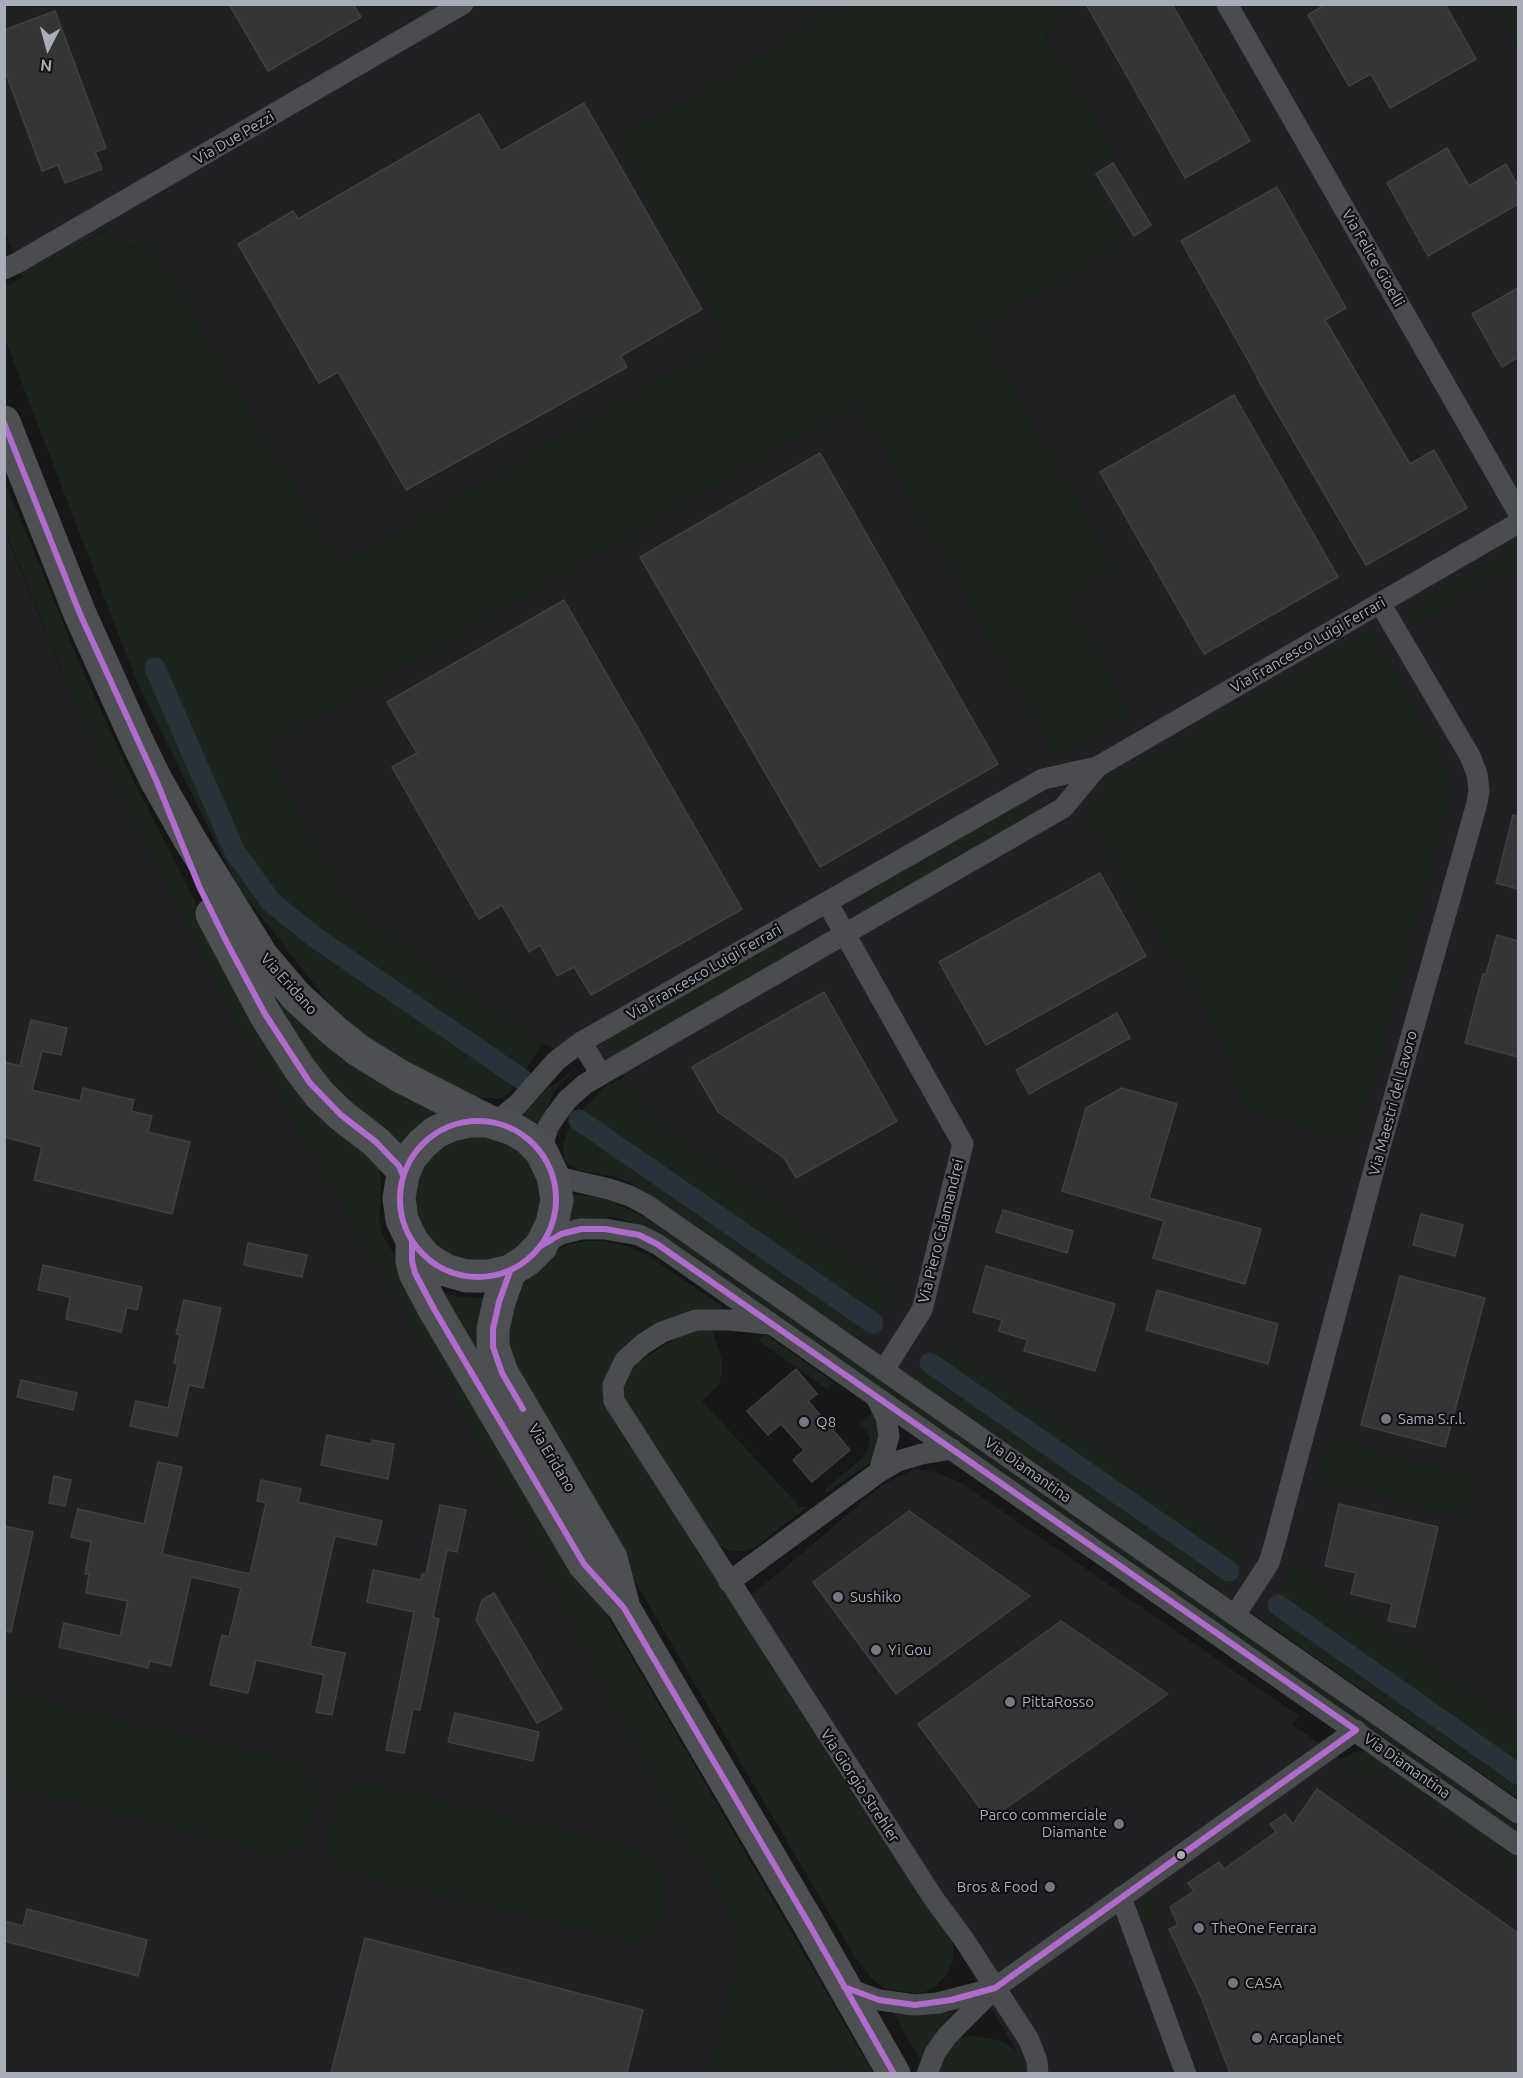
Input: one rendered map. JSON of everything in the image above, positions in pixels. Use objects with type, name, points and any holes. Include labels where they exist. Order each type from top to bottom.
[{"type":"main road","name":"Via Eridano","points":[[4,422],[80,614],[156,780],[212,913],[265,1014],[287,1050],[320,1095],[341,1115],[376,1142],[399,1166],[403,1175]]},
{"type":"main road","name":"Via Eridano","points":[[156,780],[238,920],[262,956],[296,996],[334,1031],[376,1063],[492,1122],[521,1134],[547,1164],[557,1200],[552,1224],[541,1246],[527,1260],[510,1271],[489,1276],[466,1276],[445,1270],[426,1258],[412,1241],[402,1220],[399,1198],[403,1175],[410,1158],[436,1132],[470,1121],[492,1122]]},
{"type":"main road","name":"Via Eridano","points":[[412,1241],[412,1261],[415,1273],[434,1309],[584,1564],[624,1608],[894,2073]]},
{"type":"main road","name":"Via Eridano","points":[[510,1271],[499,1302],[493,1329],[493,1347],[502,1373],[611,1558],[624,1608]]},
{"type":"street","name":"Via Due Pezzi","points":[[11,266],[463,4]]},
{"type":"street","name":"Via Felice Gioelli","points":[[1227,4],[1518,512]]},
{"type":"street","name":"Via Francesco Luigi Ferrari","points":[[492,1122],[518,1104],[556,1060],[581,1042],[1043,779],[1097,766],[1518,523]]},
{"type":"street","name":"Via Maestri del Lavoro","points":[[1235,1614],[1269,1563],[1378,1154],[1477,803],[1479,789],[1477,774],[1470,756],[1380,603]]},
{"type":"street","name":"Via Francesco Luigi Ferrari","points":[[547,1164],[548,1127],[562,1106],[585,1084],[1063,808],[1097,766]]},
{"type":"street","points":[[827,902],[845,934]]},
{"type":"street","name":"Via Piero Calamandrei","points":[[845,934],[963,1144],[922,1310],[884,1370]]},
{"type":"street","points":[[581,1042],[601,1074]]},
{"type":"street","name":"Via Diamantina","points":[[547,1164],[630,1196],[647,1206],[1518,1813]]},
{"type":"street","name":"Via Diamantina","points":[[541,1246],[561,1234],[581,1229],[613,1229],[639,1235],[669,1252],[1518,1845]]},
{"type":"street","name":"Via Giorgio Strehler","points":[[773,1325],[696,1320],[662,1332],[643,1344],[625,1360],[613,1385],[614,1401],[934,1899],[963,1938],[1029,2040],[1037,2061],[1038,2073]]},
{"type":"street","points":[[876,1397],[886,1417],[889,1436],[879,1472]]},
{"type":"street","points":[[729,1582],[879,1472],[898,1461],[952,1449]]},
{"type":"street","points":[[927,2073],[935,2053],[947,2036],[995,1988],[1356,1730]]},
{"type":"street","points":[[1121,1897],[1186,2073]]},
{"type":"street","points":[[844,1987],[879,2000],[915,2004],[944,2001],[995,1988]]},
{"type":"shaded area","points":[[5,5],[842,5],[678,105],[614,139],[728,339],[340,566],[149,239],[126,249],[111,227],[22,277],[5,231]]},
{"type":"shaded area","points":[[842,5],[1068,5],[1045,34],[1117,155],[1087,173],[1128,241],[978,328],[1115,567],[1066,595],[1129,715],[1056,760],[857,403],[264,749],[353,909],[542,1044],[510,1093],[499,1099],[475,1097],[368,1041],[337,1013],[238,887],[138,685],[5,339],[5,287],[112,227],[127,249],[149,239],[340,565],[727,339],[614,139],[678,105]]},
{"type":"shaded area","points":[[1068,5],[1494,5],[1518,47],[1518,1725],[1293,1565],[1283,1587],[1262,1620],[1221,1592],[1242,1553],[1037,1406],[941,1344],[914,1379],[865,1345],[894,1289],[646,1113],[626,1077],[542,1044],[353,909],[264,749],[857,403],[1056,759],[1129,715],[1066,595],[1115,567],[978,328],[1128,241],[1087,173],[1117,155],[1045,33]]},
{"type":"shaded area","points":[[1494,5],[1518,5],[1518,47]]},
{"type":"shaded area","points":[[4,479],[82,669],[127,768],[284,1071],[308,1105],[350,1134],[379,1169],[381,1182],[379,1219],[383,1235],[389,1246],[873,2073],[846,2073],[667,1761],[525,1520],[843,2073],[710,2073],[742,1937],[704,1860],[683,1842],[481,1445],[231,1014],[87,733],[5,529]]},
{"type":"shaded area","points":[[4,529],[87,733],[231,1014],[667,1761],[846,2073],[5,2073]]},
{"type":"shaded area","points":[[1518,545],[1518,563],[1416,625],[1407,609]]},
{"type":"shaded area","points":[[1371,630],[1447,765],[1451,776],[1452,791],[1356,1143],[1245,1108],[1208,1012],[1084,814],[1107,781]]},
{"type":"shaded area","points":[[1021,798],[1034,820],[872,912],[860,890]]},
{"type":"shaded area","points":[[783,933],[797,957],[620,1059],[606,1035]]},
{"type":"shaded area","points":[[285,1000],[465,1115],[402,1147],[386,1128],[345,1103],[325,1086],[274,1004]]},
{"type":"shaded area","points":[[573,1072],[554,1091],[538,1131],[519,1116],[547,1089]]},
{"type":"shaded area","points":[[626,1077],[646,1113],[894,1289],[865,1345],[633,1184],[615,1177],[578,1170],[565,1161],[563,1145],[569,1128],[606,1086]]},
{"type":"shaded area","points":[[498,1132],[547,1179],[534,1246],[471,1270],[416,1232],[409,1187],[417,1165],[452,1135]]},
{"type":"shaded area","points":[[570,1194],[604,1198],[647,1218],[1518,1823],[1518,1834],[643,1226],[614,1217],[567,1221]]},
{"type":"shaded area","points":[[585,1241],[604,1241],[626,1246],[647,1255],[722,1306],[719,1313],[692,1311],[677,1315],[626,1349],[613,1413],[916,1896],[944,1924],[953,1942],[953,1960],[949,1971],[937,1985],[923,1993],[887,1990],[872,1979],[853,1954],[524,1392],[505,1339],[514,1293],[548,1258],[567,1245]]},
{"type":"shaded area","points":[[437,1290],[461,1297],[489,1298],[505,1403]]},
{"type":"shaded area","points":[[691,1329],[713,1332],[722,1361],[719,1384],[702,1401],[800,1507],[807,1507],[755,1547],[746,1551],[731,1551],[715,1543],[624,1402],[622,1392],[628,1373],[639,1361]]},
{"type":"shaded area","points":[[765,1334],[833,1382],[828,1390],[759,1341]]},
{"type":"shaded area","points":[[940,1343],[1037,1406],[1242,1553],[1221,1592],[914,1379]]},
{"type":"shaded area","points":[[874,1409],[882,1420],[877,1458],[826,1493],[825,1490],[862,1458],[868,1448],[870,1439],[868,1433],[859,1424]]},
{"type":"shaded area","points":[[1327,1437],[1477,1478],[1466,1519],[1315,1478]]},
{"type":"shaded area","name":"Parco commerciale Diamante","points":[[915,1469],[936,1472],[963,1484],[1299,1716],[1292,1724],[1341,1759],[1372,1780],[1379,1771],[1518,1868],[1518,2073],[1025,2073],[1024,2065],[944,1924],[916,1896],[735,1607],[882,1485]]},
{"type":"shaded area","points":[[1293,1565],[1518,1725],[1518,1799],[1262,1620],[1283,1587]]},
{"type":"shaded area","points":[[4,1691],[308,1765],[318,1793],[304,1846],[283,1856],[5,1785]]},
{"type":"shaded area","points":[[1361,1751],[1371,1753],[1518,1857],[1518,1868],[1379,1771],[1372,1781],[1341,1759]]},
{"type":"shaded area","points":[[362,1780],[642,1849],[657,1858],[668,1887],[658,1932],[640,1944],[338,1870],[324,1851],[340,1794]]},
{"type":"shaded area","points":[[1149,1893],[1158,1917],[1144,1923],[1139,1903]]},
{"type":"shaded area","points":[[954,2011],[936,2033],[921,2062],[893,2012],[925,2015]]},
{"type":"shaded area","points":[[975,2036],[1002,2041],[1014,2049],[1024,2065],[1025,2073],[939,2074],[941,2057],[947,2046],[960,2038]]},
{"type":"building","points":[[229,4],[353,4],[361,17],[268,71]]},
{"type":"building","points":[[1086,4],[1172,4],[1250,141],[1185,178]]},
{"type":"building","points":[[1326,4],[1445,4],[1476,59],[1390,108],[1371,74],[1349,86],[1308,15]]},
{"type":"building","points":[[55,11],[106,148],[95,152],[102,169],[65,183],[58,165],[42,171],[4,68],[4,30]]},
{"type":"building","points":[[584,103],[702,309],[621,356],[627,367],[406,490],[338,372],[319,383],[238,244],[293,211],[298,219],[479,114],[501,151]]},
{"type":"building","points":[[1447,148],[1469,186],[1506,164],[1518,186],[1518,204],[1428,256],[1387,183]]},
{"type":"building","points":[[1113,163],[1151,225],[1134,236],[1096,174]]},
{"type":"building","points":[[1277,187],[1346,308],[1325,320],[1410,464],[1434,450],[1467,508],[1366,565],[1257,378],[1181,241]]},
{"type":"building","points":[[1518,288],[1518,357],[1502,367],[1472,314]]},
{"type":"building","points":[[1234,395],[1338,577],[1204,654],[1100,472]]},
{"type":"building","points":[[820,453],[998,764],[820,867],[640,557]]},
{"type":"building","points":[[564,600],[742,909],[591,995],[574,967],[557,976],[540,945],[529,952],[502,905],[479,919],[392,767],[417,753],[387,702]]},
{"type":"building","points":[[1513,815],[1518,816],[1518,889],[1496,883]]},
{"type":"building","points":[[1100,873],[1146,956],[986,1045],[939,962]]},
{"type":"building","points":[[1497,935],[1518,941],[1518,1057],[1465,1043],[1483,974],[1486,974]]},
{"type":"building","points":[[824,992],[897,1121],[796,1178],[784,1158],[718,1112],[692,1067]]},
{"type":"building","points":[[1117,1013],[1130,1038],[1029,1094],[1016,1070]]},
{"type":"building","points":[[31,1020],[67,1028],[61,1055],[42,1051],[32,1090],[80,1101],[83,1088],[134,1100],[131,1111],[152,1116],[148,1132],[190,1142],[172,1214],[34,1180],[42,1147],[4,1137],[4,1062],[20,1066]]},
{"type":"building","points":[[1122,1088],[1177,1104],[1149,1198],[1261,1229],[1245,1284],[1153,1258],[1164,1221],[1062,1191],[1086,1108]]},
{"type":"building","points":[[1003,1210],[1073,1231],[1067,1253],[996,1232]]},
{"type":"building","points":[[1421,1214],[1463,1225],[1455,1256],[1413,1245]]},
{"type":"building","points":[[248,1243],[307,1255],[302,1277],[244,1265]]},
{"type":"building","points":[[43,1265],[142,1287],[137,1310],[127,1307],[121,1332],[66,1319],[70,1297],[38,1290]]},
{"type":"building","points":[[986,1266],[1115,1304],[1095,1371],[1024,1351],[1027,1340],[999,1331],[1002,1320],[973,1312]]},
{"type":"building","points":[[1400,1276],[1485,1298],[1445,1447],[1361,1425]]},
{"type":"building","points":[[1157,1290],[1278,1324],[1268,1364],[1146,1330]]},
{"type":"building","points":[[184,1300],[221,1308],[203,1388],[189,1385],[177,1436],[130,1426],[136,1401],[168,1408],[178,1364],[174,1363],[180,1335],[176,1334]]},
{"type":"building","points":[[796,1369],[817,1394],[808,1401],[850,1450],[812,1482],[793,1460],[804,1450],[781,1424],[768,1435],[747,1411]]},
{"type":"building","points":[[21,1380],[77,1393],[73,1410],[17,1397]]},
{"type":"building","points":[[327,1435],[371,1444],[372,1440],[394,1444],[388,1479],[321,1465]]},
{"type":"building","points":[[158,1462],[182,1467],[162,1554],[250,1574],[266,1503],[257,1501],[261,1480],[301,1489],[298,1502],[382,1521],[376,1545],[335,1536],[310,1646],[345,1653],[332,1715],[316,1712],[324,1675],[256,1660],[248,1693],[210,1685],[222,1635],[229,1637],[241,1588],[191,1577],[171,1666],[150,1661],[148,1668],[59,1647],[64,1623],[120,1636],[128,1601],[86,1593],[89,1574],[85,1574],[91,1542],[71,1537],[78,1509],[144,1524]]},
{"type":"building","points":[[54,1476],[71,1480],[65,1506],[49,1503]]},
{"type":"building","points":[[1339,1504],[1438,1527],[1415,1627],[1388,1621],[1392,1604],[1351,1594],[1356,1573],[1325,1566]]},
{"type":"building","points":[[440,1505],[466,1510],[457,1552],[447,1550],[433,1617],[439,1619],[420,1710],[413,1709],[404,1753],[386,1750],[414,1612],[367,1602],[373,1570],[421,1580],[422,1574],[426,1574]]},
{"type":"building","points":[[909,1511],[1030,1596],[896,1694],[813,1582]]},
{"type":"building","points":[[4,1526],[33,1532],[11,1632],[4,1631]]},
{"type":"building","points":[[494,1593],[562,1709],[537,1723],[476,1620],[482,1600]]},
{"type":"building","points":[[1061,1621],[1168,1694],[989,1820],[918,1724]]},
{"type":"building","points":[[455,1713],[539,1732],[533,1761],[448,1742]]},
{"type":"building","points":[[1317,1789],[1518,1933],[1518,2073],[1230,2073],[1202,1999],[1169,1929],[1178,1925],[1170,1907],[1194,1891],[1188,1883],[1219,1862],[1224,1869],[1276,1832],[1270,1824],[1285,1814],[1293,1824]]},
{"type":"building","points":[[27,1909],[147,1940],[138,1976],[4,1941],[4,1921],[23,1926]]},
{"type":"building","points":[[365,1938],[643,2010],[627,2073],[331,2073]]},
{"type":"waterway","points":[[155,668],[235,852],[271,902],[316,938],[523,1080]]},
{"type":"waterway","points":[[579,1120],[873,1323]]},
{"type":"waterway","points":[[930,1363],[1229,1571]]},
{"type":"waterway","points":[[1278,1605],[1518,1774]]},
{"type":"transit line","points":[[4,423],[80,614],[156,780],[199,886],[226,941],[265,1014],[310,1083],[341,1115],[376,1142],[399,1166],[403,1175]]},
{"type":"transit line","points":[[478,1121],[493,1122],[508,1127],[533,1144],[550,1169],[555,1184],[556,1199],[555,1214],[550,1229],[533,1254],[508,1271],[493,1276],[478,1277],[463,1276],[448,1271],[423,1254],[406,1229],[401,1214],[400,1199],[401,1184],[406,1169],[423,1144],[448,1127],[463,1122],[478,1121]]},
{"type":"transit line","points":[[541,1246],[561,1234],[581,1229],[605,1229],[639,1235],[657,1244],[1356,1730],[995,1988],[951,2000],[915,2005],[879,2000],[844,1987]]},
{"type":"transit line","points":[[412,1241],[412,1261],[415,1273],[434,1309],[584,1564],[624,1608],[894,2074]]},
{"type":"transit line","points":[[510,1271],[499,1302],[493,1329],[493,1347],[502,1373],[523,1409]]},
{"type":"place","name":"Sama S.r.l.","points":[[1386,1419]]},
{"type":"place","name":"Q8","points":[[804,1422]]},
{"type":"place","name":"Sushiko","points":[[838,1597]]},
{"type":"place","name":"Yi Gou","points":[[876,1650]]},
{"type":"place","name":"PittaRosso","points":[[1010,1702]]},
{"type":"place","name":"Parco commerciale Diamante","points":[[1119,1824]]},
{"type":"place","name":"Bros & Food","points":[[1050,1887]]},
{"type":"place","name":"TheOne Ferrara","points":[[1199,1928]]},
{"type":"place","name":"CASA","points":[[1233,1983]]},
{"type":"place","name":"Arcaplanet","points":[[1257,2038]]}]
